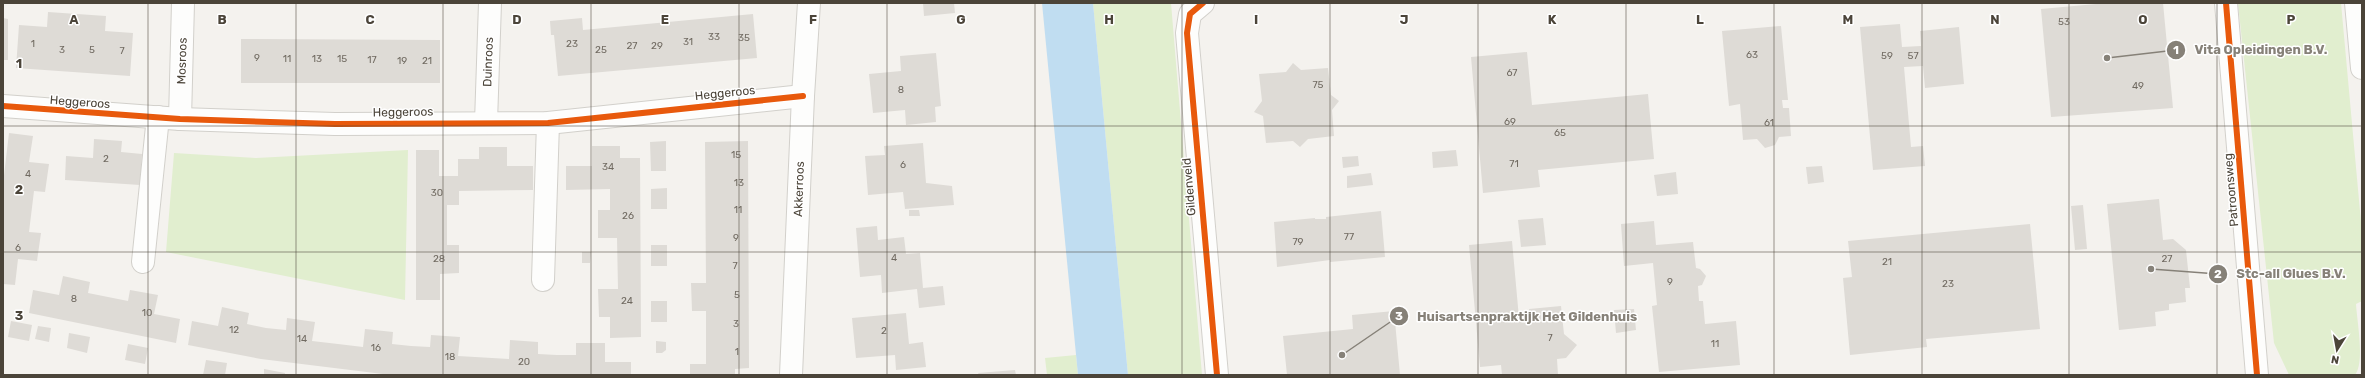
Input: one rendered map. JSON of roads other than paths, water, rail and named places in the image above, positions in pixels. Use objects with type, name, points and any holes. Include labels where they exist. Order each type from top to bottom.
[{"type":"street","name":"Mosroos","points":[[180,119],[184,3]]},
{"type":"street","name":"Duinroos","points":[[486,122],[490,3]]},
{"type":"street","name":"Akkerroos","points":[[791,375],[803,96],[809,3]]},
{"type":"street","name":"Gildenveld","points":[[1203,3],[1190,14],[1187,33],[1218,375]]},
{"type":"street","name":"Patroonsweg","points":[[2226,3],[2257,375]]},
{"type":"street","points":[[2356,3],[2362,68]]},
{"type":"street","name":"Heggeroos","points":[[3,106],[180,119],[336,124],[486,122],[548,123],[803,96]]},
{"type":"street","points":[[143,262],[158,117]]},
{"type":"street","points":[[543,280],[548,123]]},
{"type":"water","points":[[1042,3],[1093,3],[1128,375],[1078,375]]},
{"type":"place","name":"Vita Opleidingen B.V.","points":[[2107,58]]},
{"type":"place","name":"Stc-all Glues B.V.","points":[[2151,269]]},
{"type":"place","name":"Huisartsenpraktijk Het Gildenhuis","points":[[1342,355]]}]
